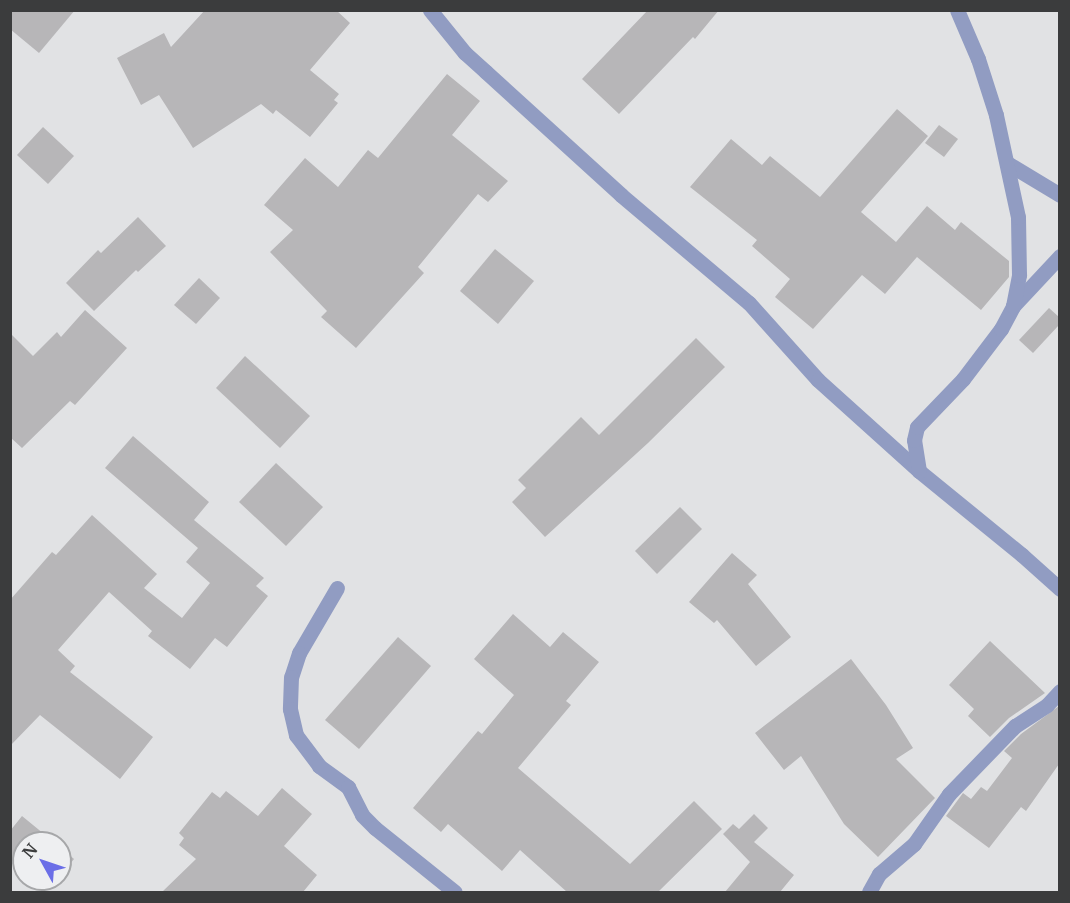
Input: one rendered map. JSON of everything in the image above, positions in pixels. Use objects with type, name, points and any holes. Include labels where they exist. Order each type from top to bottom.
[{"type":"street","points":[[430,10],[472,59],[621,195],[749,303],[818,380],[919,471],[1022,555],[1059,589]]},
{"type":"street","points":[[957,10],[978,59],[996,116],[1018,217],[1019,275],[1013,306]]},
{"type":"street","points":[[1007,163],[1059,195]]},
{"type":"street","points":[[919,471],[914,440],[916,427],[981,358],[1001,329],[1013,306],[1059,256]]},
{"type":"street","points":[[337,588],[299,653],[291,677],[290,709],[296,735],[319,766],[348,787],[362,815],[375,828],[455,892]]},
{"type":"street","points":[[869,892],[879,874],[914,844],[950,794],[1015,726],[1047,705],[1059,691]]},
{"type":"building","points":[[10,10],[75,10],[39,53],[10,29]]},
{"type":"building","points":[[205,10],[336,10],[350,23],[310,70],[339,94],[334,100],[338,103],[310,137],[276,110],[273,114],[261,104],[193,148],[159,95],[141,105],[117,58],[164,33],[171,47]]},
{"type":"building","points":[[648,10],[719,10],[695,39],[693,37],[619,114],[582,79]]},
{"type":"building","points":[[447,74],[480,101],[452,135],[508,181],[488,202],[478,194],[418,267],[424,273],[356,348],[321,317],[327,311],[270,252],[293,230],[264,205],[305,158],[338,187],[368,150],[378,158]]},
{"type":"building","points":[[897,109],[928,136],[861,212],[896,242],[927,206],[955,230],[961,222],[1009,261],[1009,277],[981,310],[917,257],[885,294],[862,275],[813,329],[775,297],[790,279],[752,246],[757,240],[690,187],[731,139],[762,165],[770,156],[820,197]]},
{"type":"building","points":[[939,125],[958,139],[944,157],[925,143]]},
{"type":"building","points":[[43,127],[74,156],[48,184],[17,155]]},
{"type":"building","points":[[138,217],[166,246],[138,272],[136,270],[94,311],[66,283],[98,250],[101,253]]},
{"type":"building","points":[[495,249],[534,281],[498,324],[460,291]]},
{"type":"building","points":[[199,278],[220,298],[196,324],[174,305]]},
{"type":"building","points":[[1049,308],[1059,317],[1059,325],[1033,353],[1019,340]]},
{"type":"building","points":[[85,310],[127,348],[75,405],[70,401],[22,448],[10,437],[10,333],[33,356],[57,332],[61,337]]},
{"type":"building","points":[[696,338],[725,367],[648,443],[545,537],[512,502],[526,488],[518,480],[581,417],[599,435]]},
{"type":"building","points":[[245,356],[310,416],[280,448],[216,388]]},
{"type":"building","points":[[133,436],[209,502],[194,520],[264,578],[256,586],[268,596],[227,647],[215,638],[190,669],[148,636],[152,631],[109,592],[58,650],[75,666],[70,672],[153,737],[120,779],[40,715],[10,746],[10,600],[52,552],[56,555],[92,515],[157,574],[144,588],[182,618],[210,583],[186,562],[198,548],[105,468]]},
{"type":"building","points":[[276,463],[323,507],[286,546],[239,502]]},
{"type":"building","points":[[680,507],[702,529],[657,574],[635,551]]},
{"type":"building","points":[[732,553],[757,575],[748,584],[791,637],[756,666],[717,620],[714,623],[689,602]]},
{"type":"building","points":[[513,614],[550,647],[563,632],[599,662],[566,701],[571,705],[518,768],[630,864],[694,801],[722,829],[658,892],[567,892],[520,850],[502,871],[448,824],[441,832],[413,808],[478,731],[482,734],[514,695],[474,659]]},
{"type":"building","points":[[398,637],[431,666],[359,749],[325,720]]},
{"type":"building","points":[[990,641],[1045,693],[1009,718],[990,737],[968,716],[974,709],[949,685]]},
{"type":"building","points":[[851,659],[886,705],[913,748],[896,759],[935,798],[878,857],[844,824],[801,756],[784,770],[755,733]]},
{"type":"building","points":[[1059,706],[1059,764],[1026,811],[1021,807],[989,848],[946,816],[963,793],[971,799],[981,787],[987,791],[1012,758],[1004,751],[1021,734]]},
{"type":"building","points":[[282,788],[312,814],[284,846],[317,875],[303,892],[162,892],[196,859],[179,845],[184,838],[179,833],[212,792],[220,798],[226,791],[258,816]]},
{"type":"building","points":[[754,814],[768,828],[754,842],[794,875],[780,892],[725,892],[750,862],[723,834],[733,824],[739,829]]},
{"type":"building","points":[[22,816],[40,831],[12,831],[12,861],[10,859],[10,831]]}]
